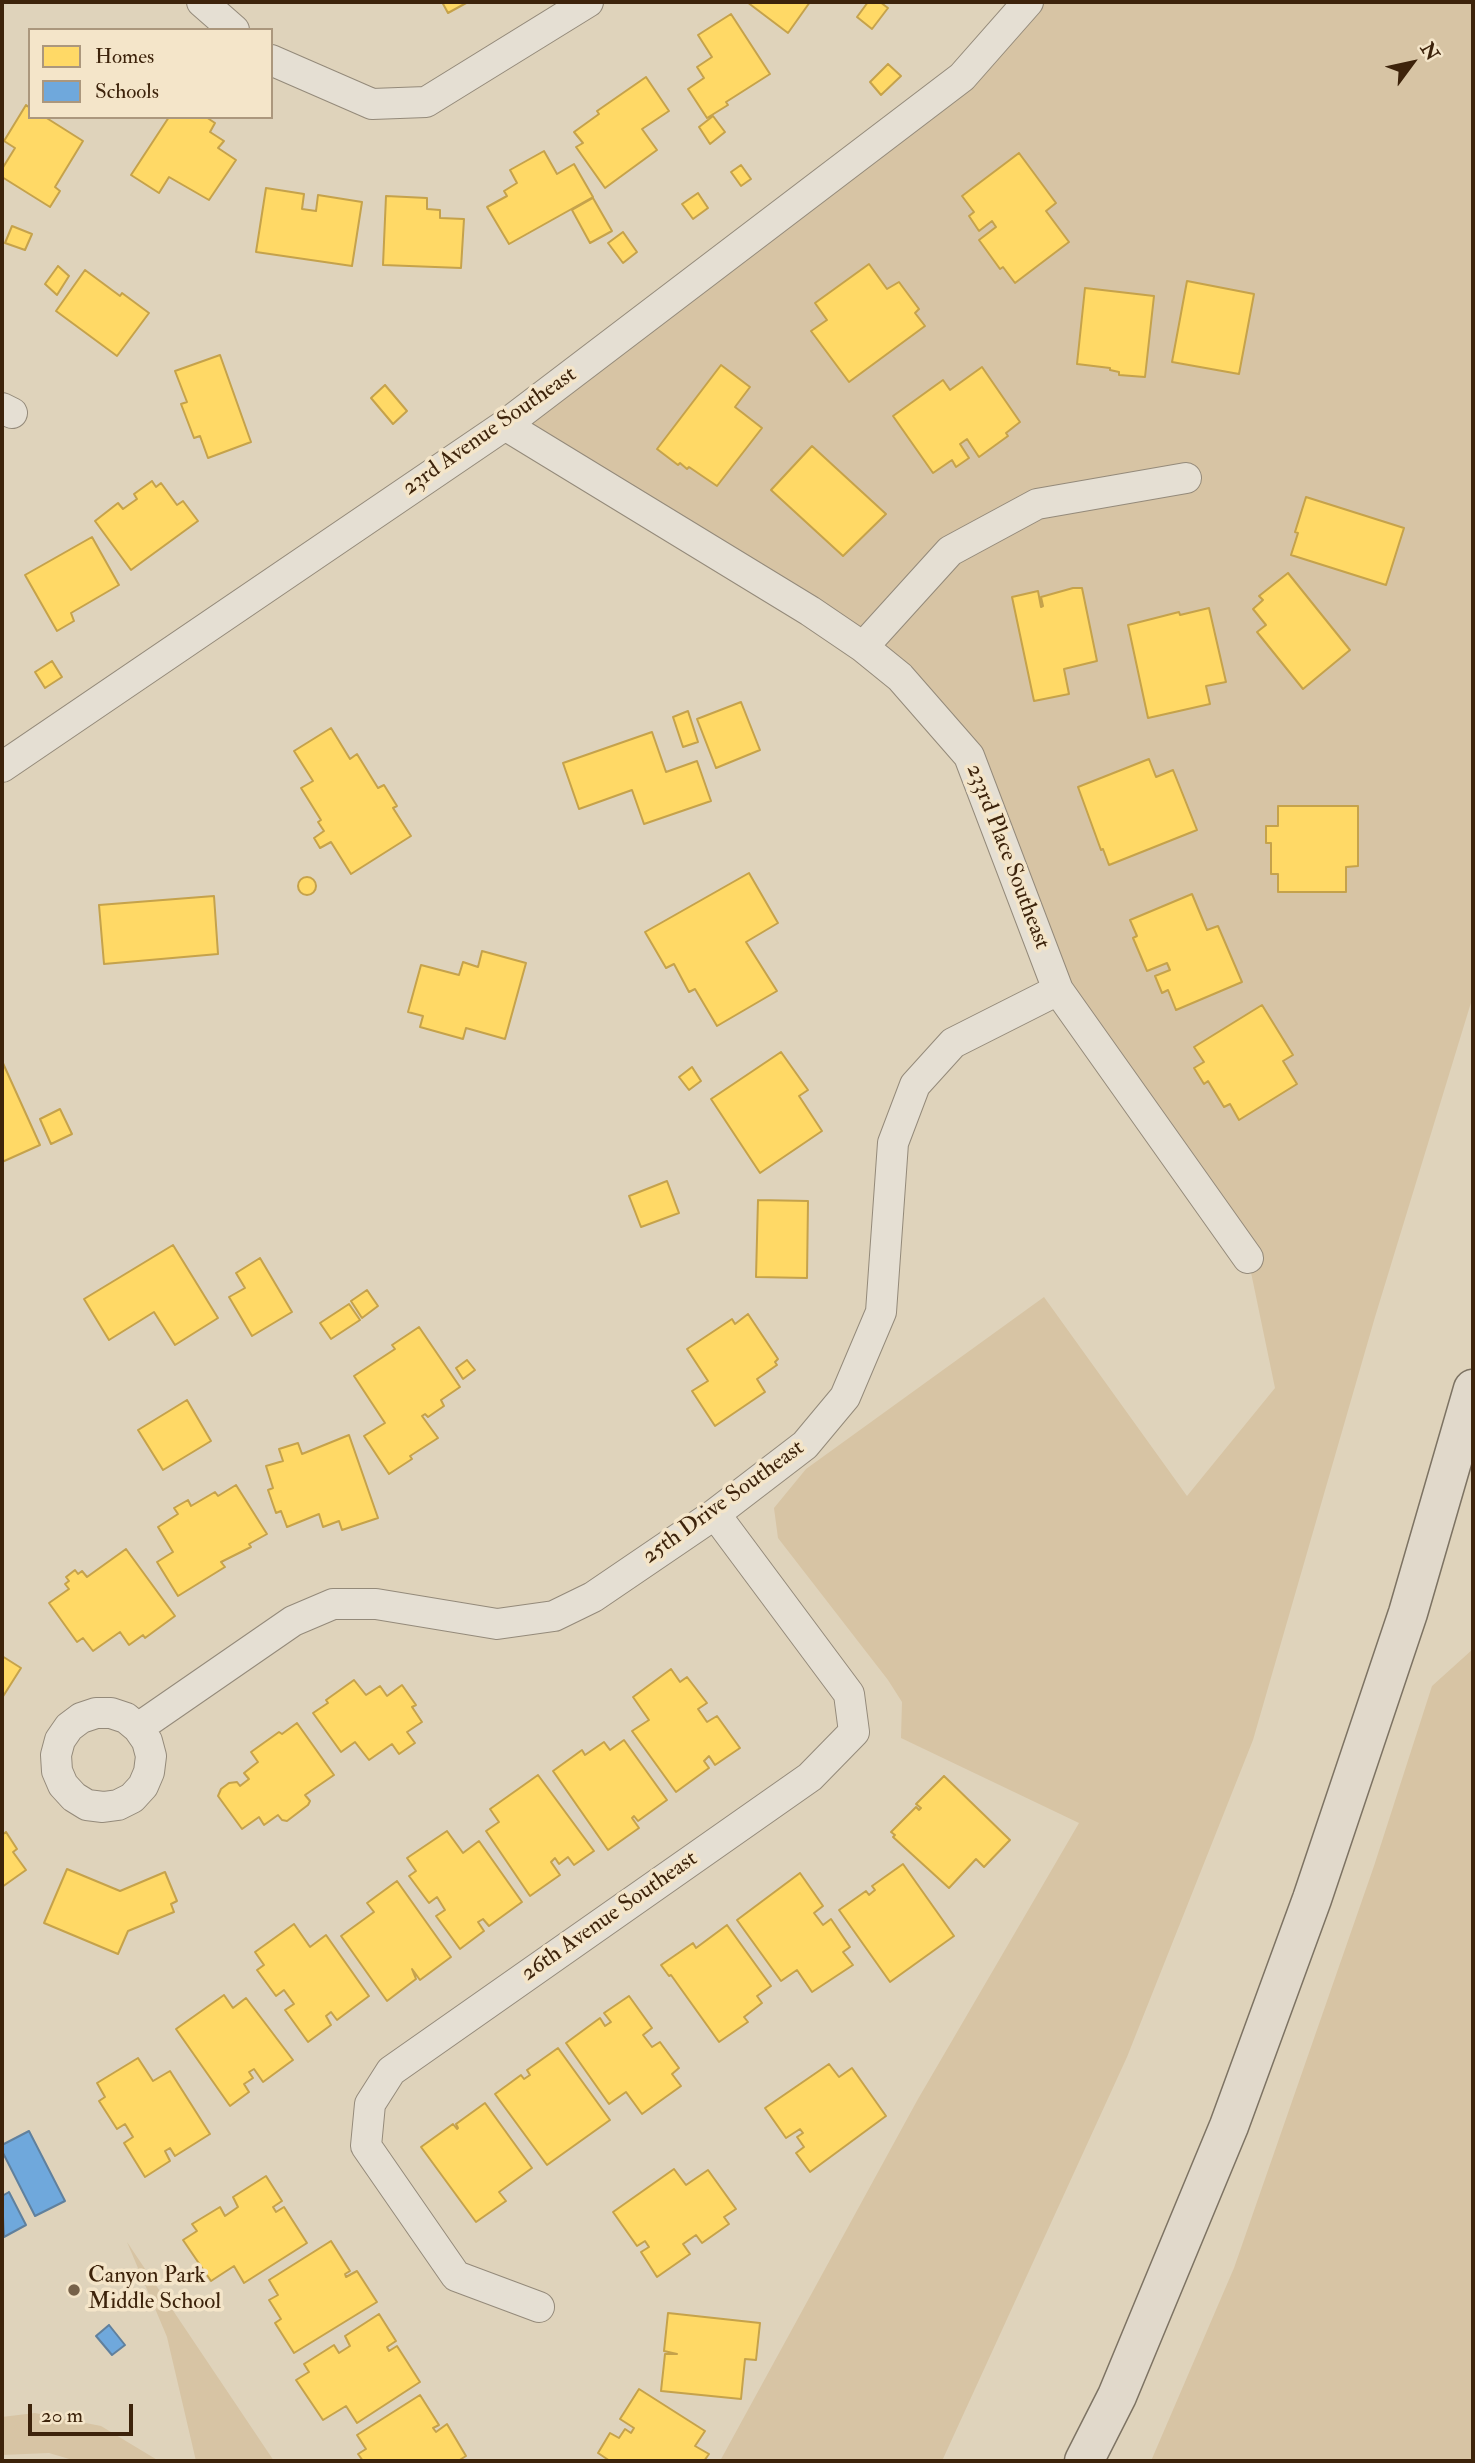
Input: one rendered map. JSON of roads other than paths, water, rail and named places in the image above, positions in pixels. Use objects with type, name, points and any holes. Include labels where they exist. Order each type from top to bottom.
[{"type":"highway","points":[[1084,2461],[1117,2396],[1229,2126],[1307,1912],[1408,1613],[1473,1389]]},
{"type":"street","points":[[202,2],[232,28]]},
{"type":"street","points":[[273,61],[372,104],[426,102],[589,2]]},
{"type":"street","name":"23rd Avenue Southeast","points":[[2,766],[505,425],[962,78],[1028,2]]},
{"type":"street","name":"233rd Place Southeast","points":[[505,425],[810,611],[863,647],[900,677],[969,756],[1058,990],[1248,1258]]},
{"type":"street","points":[[863,647],[950,551],[1037,504],[1185,478]]},
{"type":"street","name":"25th Drive Southeast","points":[[138,1728],[293,1621],[333,1604],[376,1604],[497,1624],[554,1616],[593,1597],[715,1514],[805,1446],[845,1397],[881,1312],[893,1143],[915,1085],[953,1043],[1058,990]]},
{"type":"street","name":"26th Avenue Southeast","points":[[539,2307],[456,2276],[366,2146],[370,2104],[391,2071],[810,1777],[854,1732],[849,1694],[715,1514]]},
{"type":"place","name":"Canyon Park Middle School","points":[[74,2290]]}]
